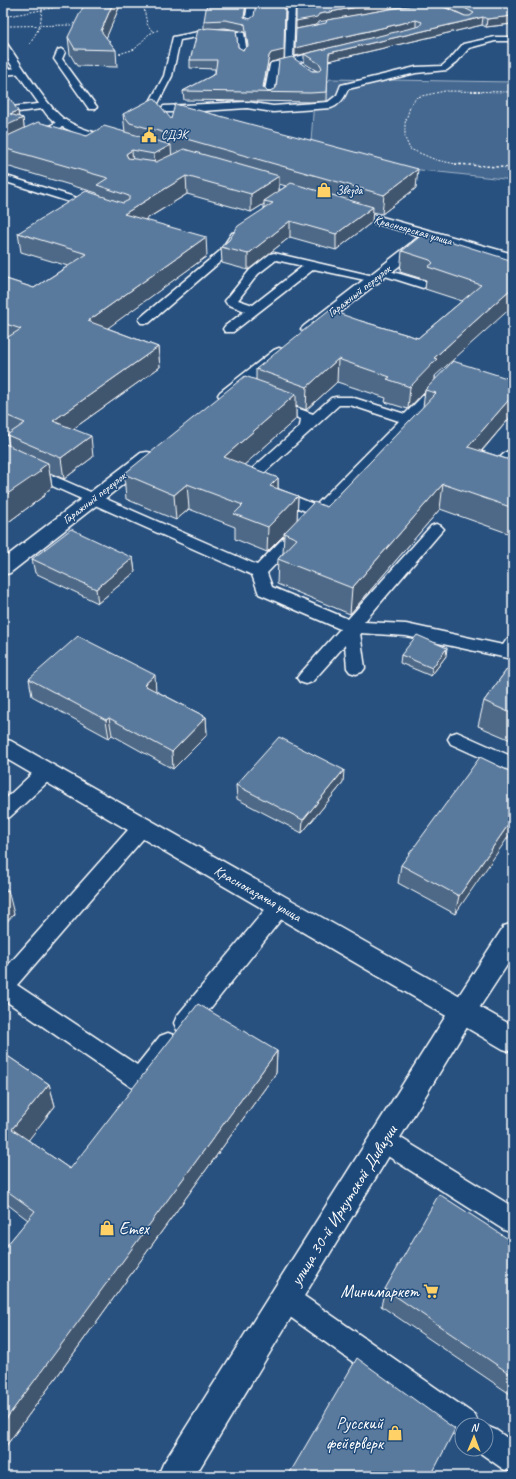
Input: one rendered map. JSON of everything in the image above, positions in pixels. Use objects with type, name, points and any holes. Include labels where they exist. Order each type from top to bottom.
[{"type":"street","points":[[3,46],[46,106],[62,123],[82,132],[133,147]]},
{"type":"street","points":[[3,152],[62,123]]},
{"type":"street","name":"Красноярская улица","points":[[331,206],[513,258]]},
{"type":"street","name":"Гаражный переулок","points":[[215,404],[240,392],[292,344],[326,324],[379,275],[432,234]]},
{"type":"street","name":"Гаражный переулок","points":[[3,569],[160,446]]},
{"type":"street","name":"Красноказачья улица","points":[[3,747],[513,1040]]},
{"type":"street","name":"улица 30-й Иркутской Дивизии","points":[[175,1476],[463,1011],[513,934]]},
{"type":"lane","points":[[248,24],[252,3]]},
{"type":"lane","points":[[290,3],[294,33],[291,61]]},
{"type":"lane","points":[[152,107],[168,76],[176,39],[196,34],[227,33],[241,35],[243,54]]},
{"type":"lane","points":[[164,109],[247,105],[274,109],[331,105],[341,96],[344,87],[416,70],[444,68],[454,60],[466,46],[495,39],[513,39]]},
{"type":"lane","points":[[270,96],[274,65],[339,49]]},
{"type":"lane","points":[[61,52],[58,59],[92,107]]},
{"type":"lane","points":[[291,61],[304,67]]},
{"type":"lane","points":[[3,72],[21,71]]},
{"type":"lane","points":[[3,111],[46,106]]},
{"type":"lane","points":[[3,178],[32,186],[103,210]]},
{"type":"lane","points":[[145,320],[224,253],[241,226],[218,240]]},
{"type":"lane","points":[[254,310],[231,301],[254,272],[274,256],[312,265],[379,275],[423,284]]},
{"type":"lane","points":[[229,330],[312,265]]},
{"type":"lane","points":[[259,572],[449,377]]},
{"type":"lane","points":[[260,399],[308,417],[307,427]]},
{"type":"lane","points":[[318,511],[264,489],[254,480],[258,471],[336,401],[350,401],[407,420]]},
{"type":"lane","points":[[499,467],[513,453]]},
{"type":"lane","points":[[3,459],[259,572],[265,590],[351,627],[406,630],[507,652],[513,643]]},
{"type":"lane","points":[[306,678],[436,529]]},
{"type":"lane","points":[[351,627],[356,668]]},
{"type":"lane","points":[[457,739],[513,765]]},
{"type":"lane","points":[[3,812],[46,772]]},
{"type":"lane","points":[[142,827],[3,986],[138,1079],[280,906]]},
{"type":"lane","points":[[383,1140],[513,1221]]},
{"type":"lane","points":[[285,1298],[454,1417]]},
{"type":"lane","points":[[494,1446],[513,1459]]},
{"type":"path","points":[[3,4],[34,3]]},
{"type":"path","points":[[30,44],[40,26],[43,3]]},
{"type":"path","points":[[3,17],[80,3]]},
{"type":"path","points":[[78,7],[80,3]]},
{"type":"path","points":[[143,3],[147,24],[155,34],[176,39]]},
{"type":"path","points":[[7,26],[71,26]]},
{"type":"path","points":[[513,92],[445,90],[417,97],[411,104],[405,123],[405,138],[410,149],[429,158],[462,167],[513,168]]},
{"type":"shaded area","points":[[330,79],[513,82],[513,180],[411,169],[311,142],[314,100]]},
{"type":"building","points":[[85,3],[113,3],[101,31],[116,50],[75,49],[68,37]]},
{"type":"building","points":[[207,3],[246,3],[244,17],[250,19],[254,16],[256,3],[285,3],[284,50],[271,53],[269,56],[263,87],[268,92],[276,88],[279,60],[292,57],[312,71],[319,71],[322,68],[320,64],[304,54],[420,26],[422,22],[416,20],[295,48],[296,29],[326,23],[327,20],[424,3],[434,3],[465,16],[470,16],[474,13],[455,3],[511,3],[513,4],[513,16],[487,19],[483,17],[329,53],[327,92],[310,93],[183,91],[215,74],[217,60],[190,60],[198,30],[208,28],[236,30],[238,47],[243,50],[248,46],[245,24],[225,20],[204,21]]},
{"type":"building","points":[[296,3],[379,3],[319,14],[317,17],[296,21]]},
{"type":"building","points":[[9,97],[18,111],[10,114],[23,118],[3,127],[3,98]]},
{"type":"building","points":[[154,98],[171,119],[175,104],[418,169],[384,195],[130,123],[123,114]]},
{"type":"building","points":[[38,122],[87,136],[104,126],[171,145],[154,154],[132,150],[126,154],[128,158],[156,162],[184,149],[279,176],[251,194],[186,176],[124,214],[206,237],[88,321],[158,347],[53,421],[91,436],[61,458],[7,435],[25,423],[3,414],[3,340],[21,329],[3,323],[3,278],[34,288],[87,254],[18,233],[86,191],[123,203],[129,200],[129,196],[97,185],[108,178],[3,148],[3,138]]},
{"type":"building","points":[[291,183],[373,207],[336,234],[290,221],[248,254],[221,247],[229,240],[238,226],[273,203],[264,201]]},
{"type":"building","points":[[424,233],[513,261],[513,287],[434,358],[437,359],[410,387],[387,379],[390,377],[338,359],[307,387],[256,369],[329,310],[418,338],[481,285],[428,267],[433,263],[430,260],[402,251]]},
{"type":"building","points":[[453,361],[513,380],[513,395],[468,447],[513,461],[513,508],[443,484],[352,588],[278,559],[297,539],[284,533],[314,502],[327,507],[436,393],[425,390]]},
{"type":"building","points":[[245,376],[296,394],[224,457],[278,478],[270,486],[298,496],[268,527],[234,514],[243,505],[187,484],[174,495],[124,474]]},
{"type":"building","points":[[3,443],[48,463],[39,470],[41,471],[3,497]]},
{"type":"building","points":[[71,529],[133,558],[96,589],[32,559]]},
{"type":"building","points":[[417,635],[447,648],[432,668],[401,655]]},
{"type":"building","points":[[78,636],[155,675],[144,685],[206,717],[172,752],[109,718],[106,720],[29,679]]},
{"type":"building","points":[[513,661],[513,714],[484,701]]},
{"type":"building","points":[[279,737],[344,770],[303,820],[236,785]]},
{"type":"building","points":[[480,757],[513,773],[513,818],[459,896],[401,865]]},
{"type":"building","points":[[3,887],[8,890],[3,895]]},
{"type":"building","points":[[198,1004],[277,1051],[3,1423],[3,1250],[35,1211],[3,1188],[3,1053],[49,1084],[12,1129],[70,1169]]},
{"type":"building","points":[[439,1194],[513,1242],[513,1376],[385,1289]]},
{"type":"building","points":[[357,1358],[454,1428],[431,1476],[288,1476]]},
{"type":"place","name":"СДЭК","points":[[149,135]]},
{"type":"place","name":"Звезда","points":[[324,190]]},
{"type":"place","name":"Emex","points":[[107,1228]]},
{"type":"place","name":"Минимаркет","points":[[431,1291]]},
{"type":"place","name":"Русский фейерверк","points":[[395,1433]]}]
